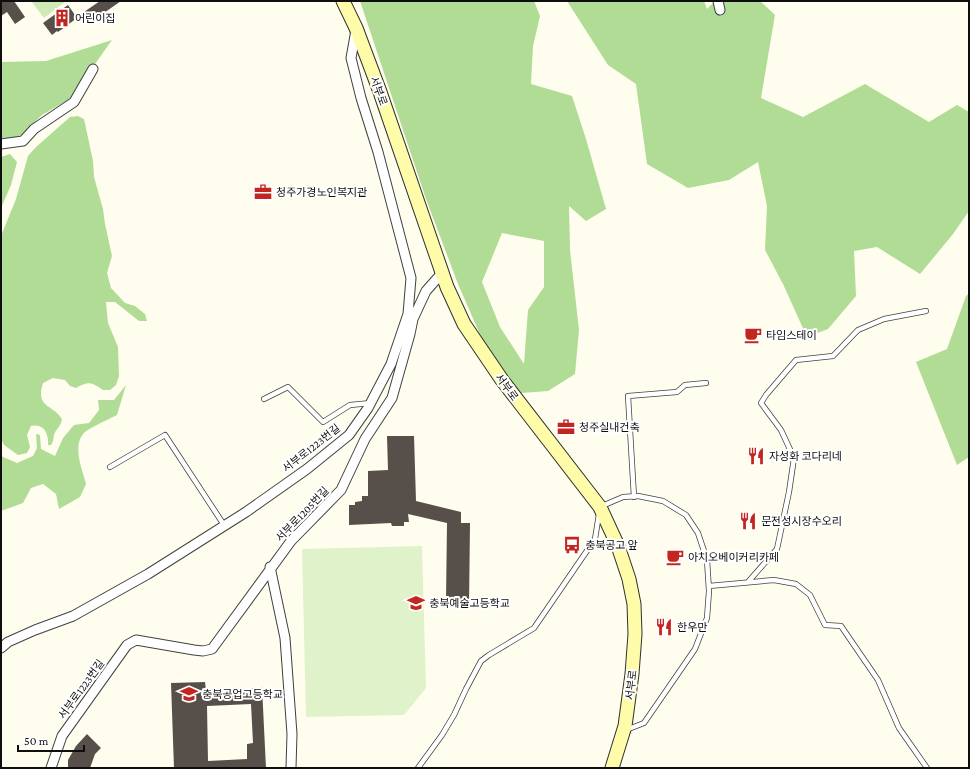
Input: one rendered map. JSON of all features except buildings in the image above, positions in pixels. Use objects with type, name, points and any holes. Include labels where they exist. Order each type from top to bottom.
[{"type":"main road","name":"서부로","points":[[343,1],[356,28],[380,92],[442,273],[464,324],[502,380],[600,507],[629,579],[634,604],[632,674],[624,730],[612,768]]},
{"type":"street","name":"서부로1223번길","points":[[1,648],[8,642],[35,630],[73,616],[148,574],[246,512],[307,469],[349,435],[371,403],[392,362],[408,314],[411,278],[378,152],[350,58],[356,28]]},
{"type":"street","points":[[1,144],[23,141],[34,129],[74,102],[93,69]]},
{"type":"street","name":"서부로1205번길","points":[[270,567],[291,541],[342,490],[365,439],[392,398],[413,319],[426,291],[442,273]]},
{"type":"street","points":[[392,362],[401,366]]},
{"type":"street","name":"서부로1223번길","points":[[52,768],[62,736],[127,645],[136,640],[194,650],[203,651],[212,649],[270,567]]},
{"type":"street","points":[[270,567],[285,638],[292,734],[291,768]]},
{"type":"lane","points":[[748,582],[777,549],[790,492],[794,458],[782,430],[761,403],[766,395],[796,360],[833,356],[858,330],[884,319],[926,311]]},
{"type":"lane","points":[[634,497],[628,396],[677,392],[685,385],[706,383]]},
{"type":"lane","points":[[264,399],[288,387],[323,422],[350,405],[371,403]]},
{"type":"lane","points":[[110,467],[165,435],[224,525]]},
{"type":"lane","points":[[418,768],[442,735],[454,715],[481,661],[534,628],[595,539],[600,507],[623,497],[634,497],[663,501],[686,515],[698,533],[707,560],[709,586],[707,618],[694,649],[644,723],[624,730]]},
{"type":"lane","points":[[709,586],[774,580],[796,584],[810,595],[825,625],[841,626],[878,680],[899,728],[927,768]]},
{"type":"green space","points":[[31,1],[65,1],[65,2],[44,18]]},
{"type":"green space","points":[[360,1],[534,1],[540,16],[533,46],[531,84],[572,96],[606,209],[586,221],[569,206],[570,250],[579,330],[575,374],[548,391],[521,393],[485,346],[458,284],[426,199]],"holes":[[[502,233],[544,241],[544,287],[528,310],[524,364],[500,327],[482,282]]]},
{"type":"green space","points":[[567,1],[704,1],[707,9],[715,1],[760,1],[775,15],[761,98],[803,117],[865,84],[929,122],[957,105],[969,112],[969,211],[953,234],[920,274],[877,247],[854,251],[856,296],[828,329],[807,337],[783,284],[765,250],[767,206],[758,162],[729,180],[688,188],[647,164],[636,84],[608,65]]},
{"type":"green space","points":[[112,40],[71,98],[42,115],[19,137],[1,139],[1,62],[46,61]]},
{"type":"green space","points":[[78,116],[84,119],[93,161],[94,177],[103,209],[112,256],[107,273],[111,288],[125,303],[135,306],[145,314],[147,321],[139,321],[115,302],[106,302],[108,323],[118,347],[119,376],[116,385],[110,390],[103,390],[90,383],[76,388],[70,386],[65,380],[53,378],[43,383],[41,397],[46,405],[62,419],[60,426],[54,435],[51,445],[48,445],[48,437],[45,430],[39,426],[31,426],[27,435],[30,447],[27,453],[18,455],[4,445],[1,439],[1,236],[16,199],[28,156],[70,117]]},
{"type":"green space","points":[[10,154],[17,162],[11,185],[1,208],[1,157]]},
{"type":"green space","points":[[969,293],[969,457],[957,465],[916,362],[947,349],[966,296]]},
{"type":"green space","points":[[126,385],[117,415],[90,429],[80,438],[78,451],[80,465],[86,484],[80,497],[59,509],[56,494],[43,484],[31,488],[23,503],[1,511],[1,456],[17,463],[33,456],[37,448],[36,434],[40,435],[41,449],[55,456],[63,438],[74,425],[89,423],[99,410],[98,400],[114,400]]},
{"type":"green space","points":[[422,546],[426,688],[404,715],[306,717],[302,549]]},
{"type":"place","name":"어린이집","points":[[62,18]]},
{"type":"place","name":"청주가경노인복지관","points":[[263,192]]},
{"type":"place","name":"타임스테이","points":[[753,335]]},
{"type":"place","name":"청주실내건축","points":[[566,427]]},
{"type":"place","name":"자성화 코다리네","points":[[756,456]]},
{"type":"place","name":"문전성시장수오리","points":[[748,521]]},
{"type":"place","name":"충북공고 앞","points":[[572,545]]},
{"type":"place","name":"아치오베이커리카페","points":[[675,557]]},
{"type":"place","name":"충북예술고등학교","points":[[416,603]]},
{"type":"place","name":"한우만","points":[[664,627]]},
{"type":"place","name":"충북공업고등학교","points":[[189,694]]}]
